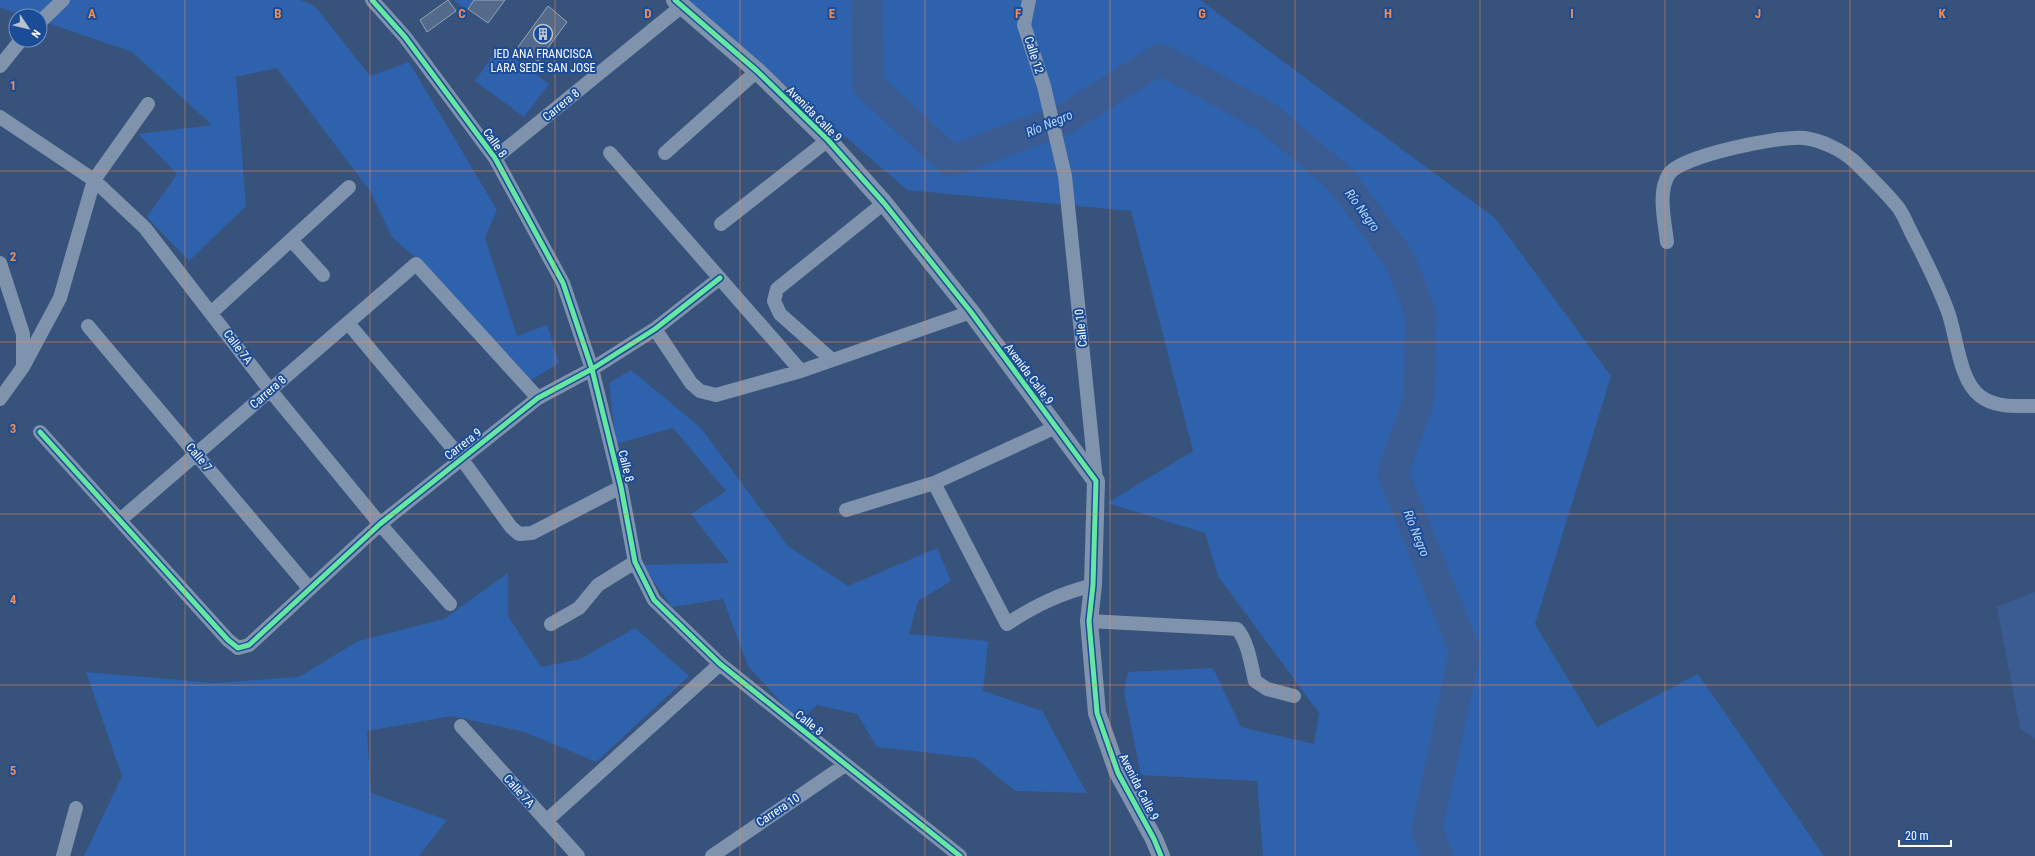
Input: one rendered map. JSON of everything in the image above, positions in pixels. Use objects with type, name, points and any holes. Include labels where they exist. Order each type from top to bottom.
[{"type":"street","points":[[48,14],[63,0]]},
{"type":"street","name":"Calle 8","points":[[372,0],[405,37],[495,158],[563,283],[592,369],[621,487],[635,562],[654,600],[720,664],[960,856]]},
{"type":"street","name":"Calle 12","points":[[1028,0],[1024,25],[1044,86],[1065,176]]},
{"type":"street","name":"Carrera 8","points":[[495,158],[679,3]]},
{"type":"street","name":"Avenida Calle 9","points":[[679,3],[757,71],[828,140],[884,204],[972,312],[1096,481],[1093,585],[1089,621],[1097,713],[1118,773],[1154,838],[1161,856]]},
{"type":"street","points":[[0,66],[14,48]]},
{"type":"street","points":[[664,153],[757,71]]},
{"type":"street","points":[[0,399],[23,367],[60,298],[94,180],[148,104]]},
{"type":"street","name":"Calle 7A","points":[[0,117],[94,180],[145,228],[212,312],[270,390],[380,524],[450,604]]},
{"type":"street","points":[[1667,242],[1664,185],[1669,173],[1679,164],[1706,155],[1772,141],[1803,138],[1827,144],[1854,161],[1898,207],[1924,256],[1948,310],[1965,374],[1971,387],[1980,396],[1990,402],[2000,405],[2035,406]]},
{"type":"street","points":[[721,224],[828,140]]},
{"type":"street","points":[[610,153],[801,371]]},
{"type":"street","name":"Calle 10","points":[[1065,176],[1096,481]]},
{"type":"street","points":[[212,312],[292,241],[349,187]]},
{"type":"street","points":[[832,360],[780,314],[774,301],[777,289],[884,204]]},
{"type":"street","points":[[292,241],[323,275]]},
{"type":"street","points":[[0,263],[23,334],[23,367]]},
{"type":"street","name":"Carrera 8","points":[[120,520],[416,264],[538,398]]},
{"type":"street","name":"Carrera 9","points":[[120,520],[228,640],[238,648],[249,646],[309,588],[380,524],[460,458],[538,398],[592,369],[655,329],[720,278]]},
{"type":"street","points":[[655,329],[691,383],[700,391],[716,395],[801,371],[972,312]]},
{"type":"street","points":[[348,322],[460,458],[511,527],[519,534],[532,533],[621,487]]},
{"type":"street","name":"Calle 7","points":[[88,326],[309,588]]},
{"type":"street","points":[[846,510],[934,483],[1056,426]]},
{"type":"street","points":[[40,432],[120,520]]},
{"type":"street","points":[[934,483],[1007,624],[1033,607],[1062,593],[1093,585]]},
{"type":"street","points":[[551,624],[579,608],[598,585],[635,562]]},
{"type":"street","points":[[1089,621],[1237,629],[1240,633],[1248,656],[1255,681],[1267,689],[1294,696]]},
{"type":"street","points":[[546,820],[720,664]]},
{"type":"street","name":"Calle 7A","points":[[461,726],[546,820],[571,854]]},
{"type":"street","name":"Carrera 10","points":[[712,856],[845,765]]},
{"type":"street","points":[[63,856],[76,808]]},
{"type":"shaded area","points":[[0,0],[300,0],[315,6],[370,76],[409,62],[497,210],[485,238],[517,336],[547,325],[559,363],[528,382],[439,279],[392,237],[370,191],[277,68],[236,77],[246,206],[189,261],[147,217],[177,174],[138,134],[212,125],[132,52],[48,23],[48,8],[8,8],[8,10],[0,8]]},
{"type":"shaded area","points":[[454,0],[474,0],[466,10]]},
{"type":"shaded area","points":[[687,0],[1200,0],[1495,218],[1611,376],[1535,624],[1597,727],[1698,674],[1824,856],[1263,856],[1257,781],[1141,775],[1124,692],[1128,672],[1213,668],[1241,727],[1314,744],[1319,713],[1218,576],[1205,533],[1107,503],[1193,451],[1131,211],[907,190]]},
{"type":"shaded area","points":[[499,47],[549,84],[524,117],[475,81]]},
{"type":"shaded area","points":[[631,370],[701,428],[788,546],[848,586],[937,548],[951,581],[918,601],[909,634],[988,641],[983,691],[1042,711],[1087,793],[1015,791],[975,758],[877,747],[857,714],[817,705],[799,722],[748,666],[723,599],[672,607],[642,565],[729,563],[691,514],[726,491],[673,428],[616,444],[609,383]]},
{"type":"shaded area","points":[[508,573],[508,616],[541,667],[580,659],[635,628],[689,676],[596,762],[525,732],[452,716],[367,731],[371,793],[447,820],[419,856],[84,856],[122,776],[86,672],[214,683],[299,677],[358,641],[444,619]]},
{"type":"shaded area","points":[[2035,592],[2035,739],[2020,728],[1997,607]]},
{"type":"building","points":[[448,0],[456,11],[427,32],[420,20]]},
{"type":"building","name":"IED ANA FRANCISCA LARA SEDE SAN JOSE","points":[[474,0],[505,0],[488,23],[468,9]]},
{"type":"building","name":"IED ANA FRANCISCA LARA SEDE SAN JOSE","points":[[548,6],[567,22],[538,61],[518,47]]},
{"type":"waterway","name":"Río Negro","points":[[867,0],[868,85],[951,161],[1065,119],[1160,59],[1268,118],[1341,180],[1400,260],[1421,314],[1419,400],[1393,473],[1465,651],[1427,830],[1438,856]]},
{"type":"cycle path","points":[[372,0],[405,37],[495,158],[563,283],[592,369],[621,487],[635,562],[654,600],[720,664],[960,856]]},
{"type":"cycle path","points":[[675,0],[757,71],[828,140],[884,203],[971,312],[1096,481],[1093,585],[1089,621],[1097,713],[1118,773],[1154,839],[1161,856]]},
{"type":"cycle path","points":[[40,432],[228,640],[238,648],[249,645],[380,524],[538,398],[592,369],[655,329],[720,278]]},
{"type":"place","name":"IED ANA FRANCISCA LARA SEDE SAN JOSE","points":[[543,34]]}]
